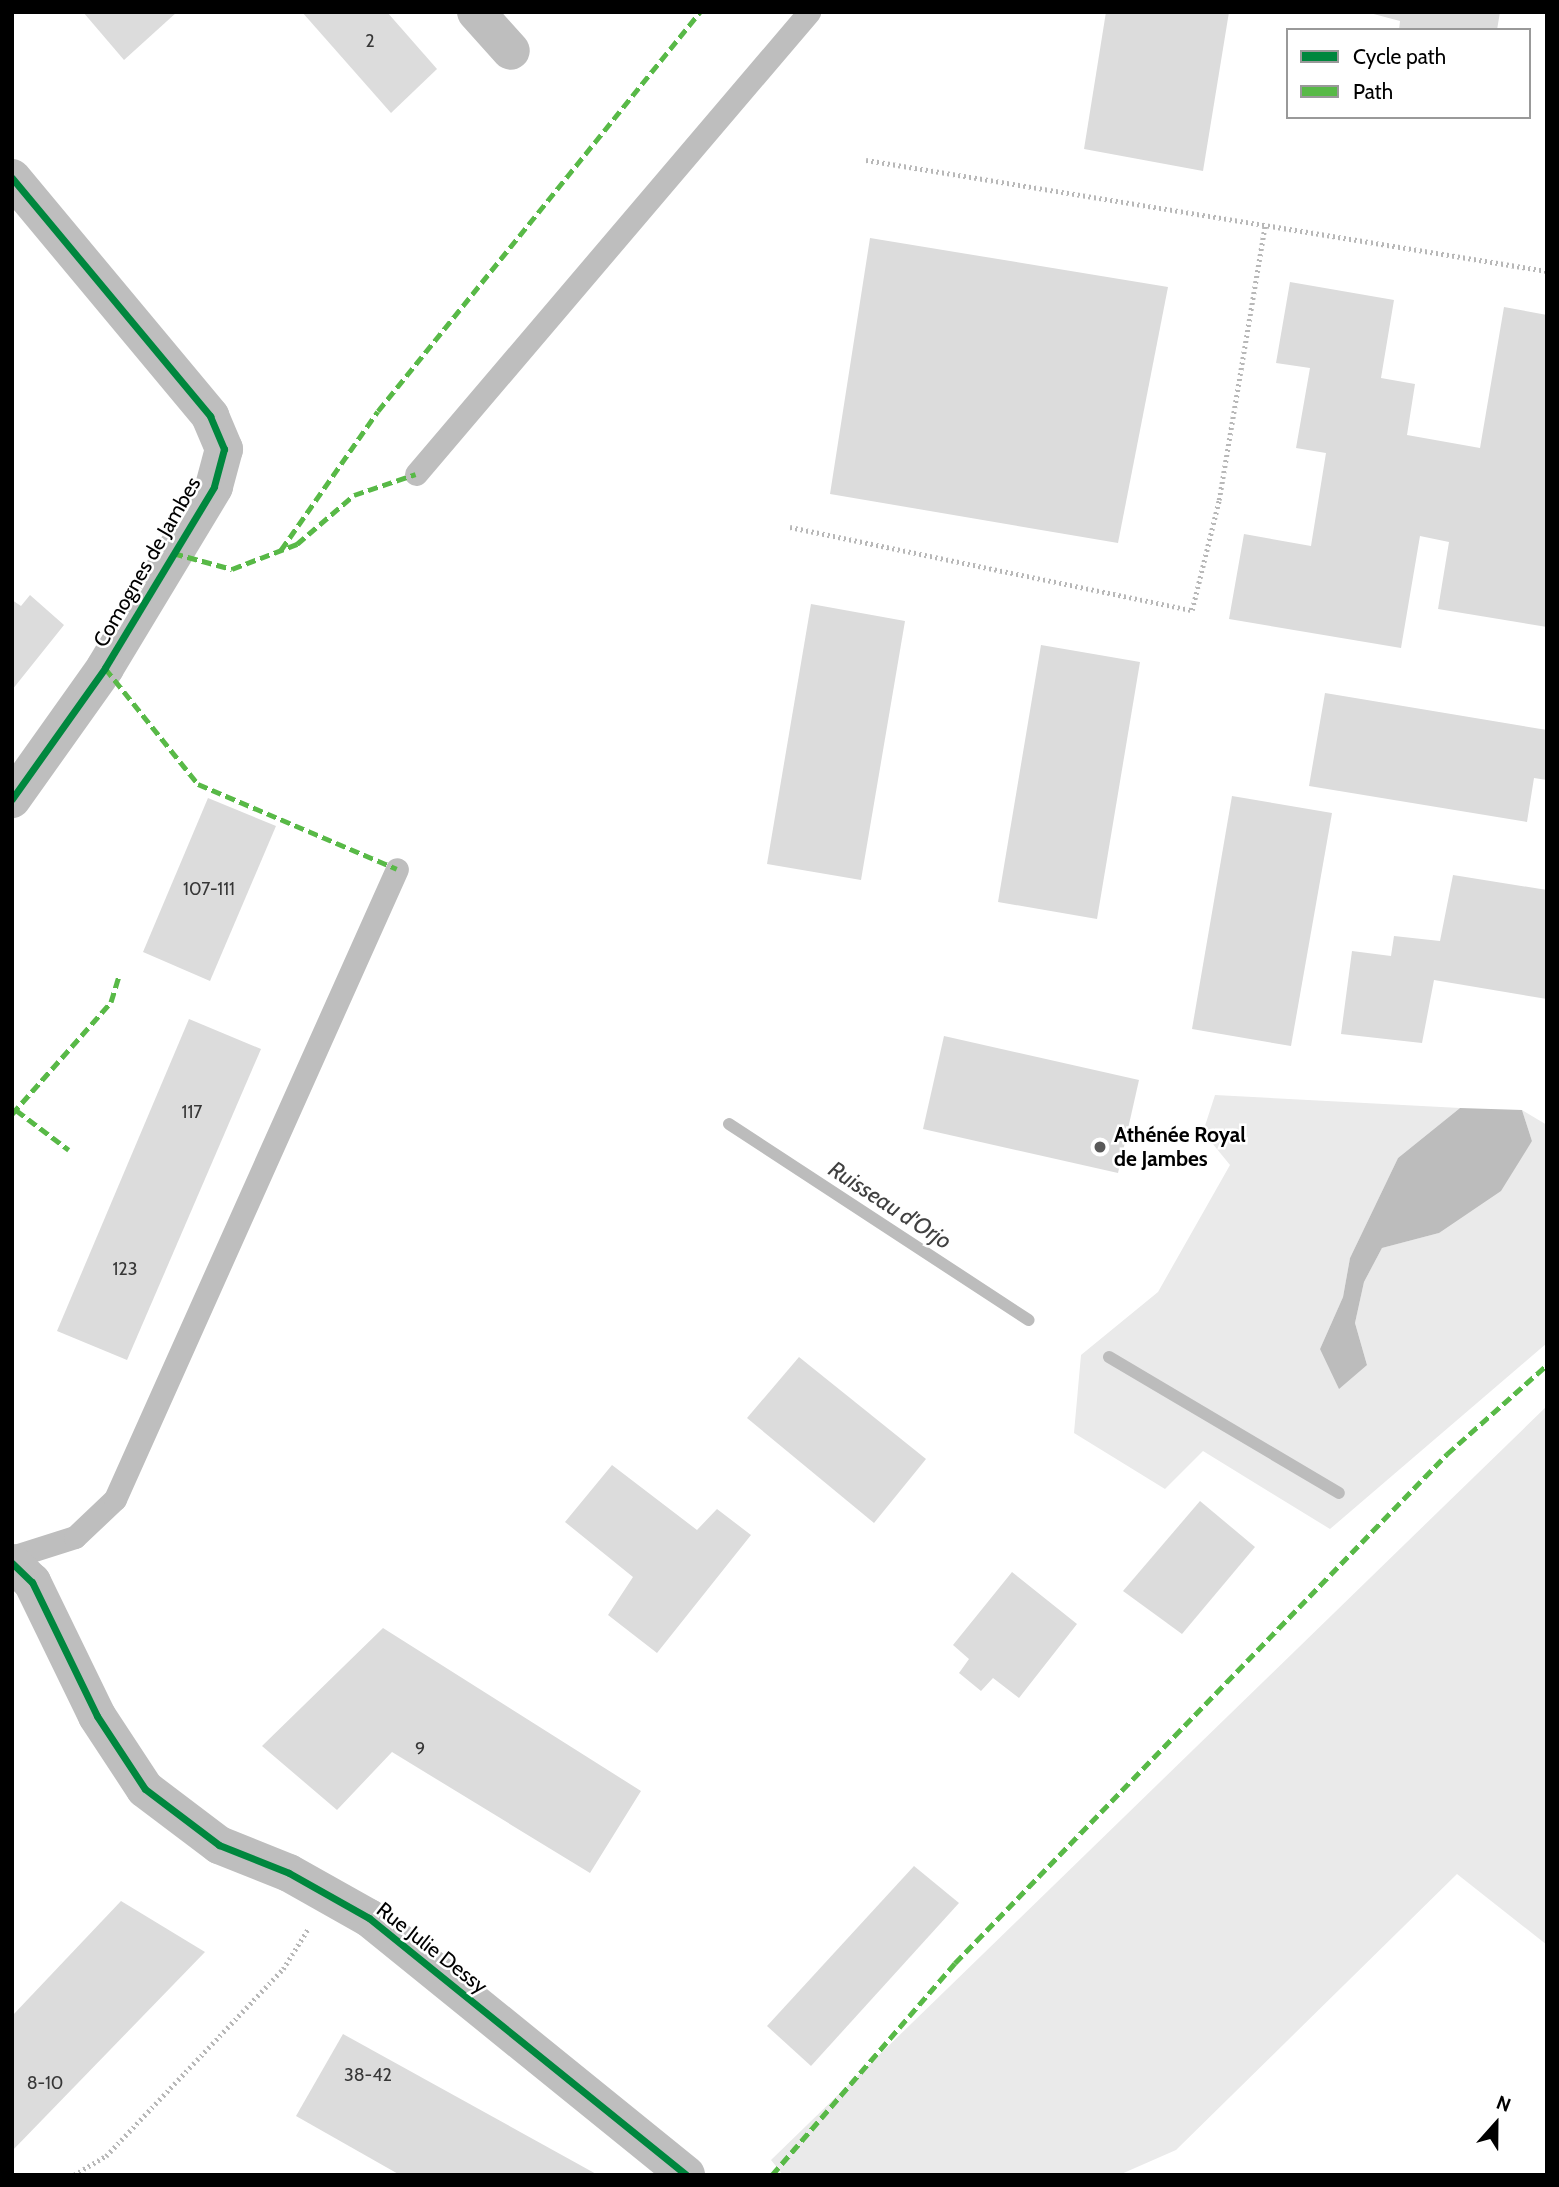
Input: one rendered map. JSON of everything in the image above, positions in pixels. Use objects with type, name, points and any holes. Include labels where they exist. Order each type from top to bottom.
[{"type":"street","points":[[476,12],[511,51]]},
{"type":"street","name":"Comognes de Jambes","points":[[12,178],[210,416],[224,449],[214,487],[105,668],[12,799]]},
{"type":"street","name":"Rue Julie Dessy","points":[[12,1560],[32,1582],[97,1716],[145,1789],[219,1845],[329,1895],[369,1918],[685,2175]]},
{"type":"lane","points":[[416,474],[809,12]]},
{"type":"lane","points":[[12,1560],[75,1537],[115,1499],[397,869]]},
{"type":"path","points":[[866,160],[1547,271]]},
{"type":"path","points":[[790,527],[1192,610],[1219,499],[1265,225]]},
{"type":"path","points":[[74,2175],[106,2156],[283,1969],[329,1895]]},
{"type":"shaded area","points":[[1215,1095],[1460,1108],[1398,1158],[1350,1258],[1343,1297],[1320,1349],[1367,1365],[1355,1323],[1364,1282],[1382,1248],[1439,1233],[1532,1141],[1522,1110],[1547,1125],[1547,1343],[1330,1529],[1203,1451],[1165,1489],[1074,1433],[1081,1355],[1158,1292],[1230,1165],[1203,1132]]},
{"type":"shaded area","points":[[1460,1108],[1522,1110],[1532,1141],[1501,1191],[1439,1233],[1382,1248],[1364,1282],[1355,1323],[1367,1365],[1339,1389],[1320,1349],[1343,1297],[1350,1258],[1398,1158]]},
{"type":"shaded area","points":[[1547,1406],[1547,1945],[1457,1874],[1176,2150],[1119,2175],[783,2175],[771,2160]]},
{"type":"building","points":[[83,12],[177,12],[124,60]]},
{"type":"building","points":[[302,12],[387,12],[437,69],[391,113]]},
{"type":"building","points":[[1106,12],[1229,12],[1203,171],[1084,149]]},
{"type":"building","points":[[1366,12],[1500,12],[1497,28],[1399,28],[1400,21]]},
{"type":"building","points":[[870,238],[1168,287],[1118,543],[830,494]]},
{"type":"building","points":[[1290,282],[1394,300],[1381,378],[1415,384],[1407,435],[1480,448],[1504,307],[1547,315],[1547,627],[1438,609],[1449,542],[1420,536],[1401,648],[1229,619],[1244,534],[1311,546],[1326,453],[1296,448],[1310,368],[1276,363]]},
{"type":"building","points":[[30,595],[64,625],[12,690],[12,600],[21,606]]},
{"type":"building","points":[[811,604],[905,621],[861,880],[767,864]]},
{"type":"building","points":[[1041,645],[1140,662],[1097,919],[998,902]]},
{"type":"building","points":[[1325,693],[1547,730],[1547,780],[1534,778],[1527,822],[1309,786]]},
{"type":"building","points":[[1232,796],[1332,813],[1291,1046],[1192,1029]]},
{"type":"building","points":[[208,798],[276,826],[210,981],[143,952]]},
{"type":"building","points":[[1453,875],[1547,890],[1547,999],[1434,980],[1422,1043],[1341,1034],[1352,951],[1391,956],[1394,936],[1440,941]]},
{"type":"building","points":[[189,1019],[261,1049],[127,1360],[57,1331]]},
{"type":"building","points":[[944,1036],[1139,1080],[1118,1173],[923,1129]]},
{"type":"building","points":[[799,1357],[926,1459],[874,1523],[747,1418]]},
{"type":"building","points":[[612,1465],[697,1530],[717,1509],[751,1535],[657,1653],[608,1615],[633,1577],[565,1522]]},
{"type":"building","points":[[1200,1501],[1255,1547],[1182,1634],[1123,1591]]},
{"type":"building","points":[[1012,1572],[1077,1624],[1019,1698],[993,1678],[981,1691],[959,1673],[969,1659],[953,1645]]},
{"type":"building","points":[[383,1628],[641,1791],[590,1873],[392,1752],[337,1810],[262,1746]]},
{"type":"building","points":[[914,1866],[959,1903],[811,2066],[767,2026]]},
{"type":"building","points":[[121,1901],[205,1952],[12,2151],[12,2016]]},
{"type":"building","points":[[343,2034],[598,2175],[400,2175],[296,2116]]},
{"type":"waterway","name":"Ruisseau d'Orjo","points":[[729,1124],[1028,1320]]},
{"type":"waterway","name":"Ruisseau d'Orjo","points":[[1109,1357],[1339,1493]]},
{"type":"marked path","points":[[281,550],[378,411],[700,12]]},
{"type":"marked path","points":[[173,553],[232,569],[297,544],[354,495],[416,474]]},
{"type":"marked path","points":[[105,668],[198,784],[397,869]]},
{"type":"marked path","points":[[12,1114],[111,1002],[119,975]]},
{"type":"marked path","points":[[16,1110],[69,1150]]},
{"type":"marked path","points":[[772,2175],[955,1963],[1447,1454],[1547,1365]]},
{"type":"cycle path","points":[[12,178],[210,416],[224,449],[214,487],[105,668],[12,799]]},
{"type":"cycle path","points":[[12,1563],[32,1582],[97,1716],[145,1789],[219,1845],[289,1873],[369,1918],[686,2175]]},
{"type":"place","name":"Athénée Royal de Jambes","points":[[1100,1147]]}]
